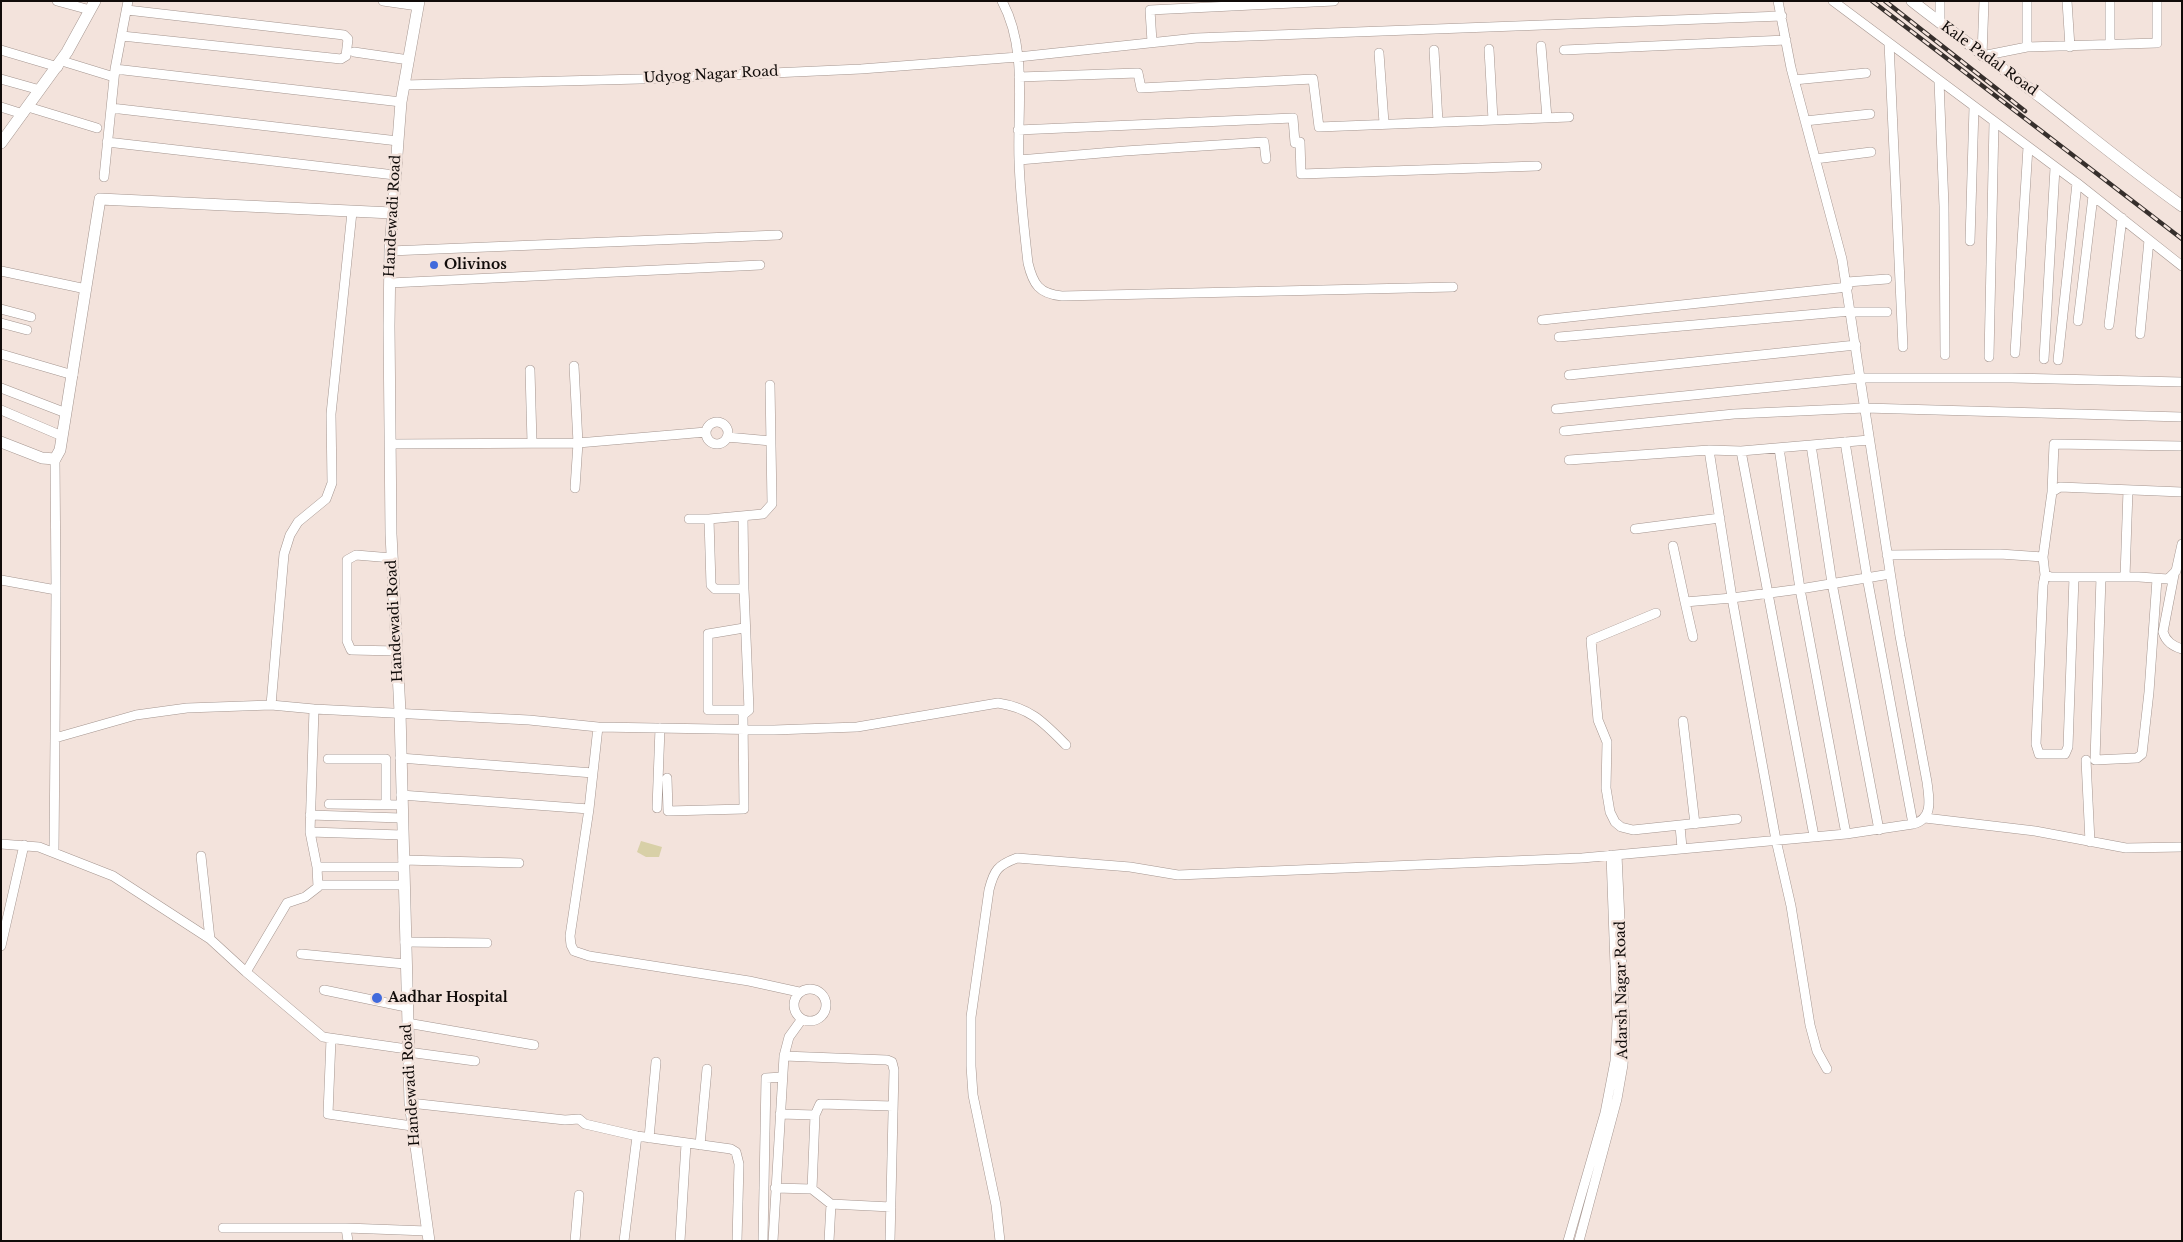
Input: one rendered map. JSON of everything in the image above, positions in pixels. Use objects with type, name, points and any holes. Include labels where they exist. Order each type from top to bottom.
[{"type":"main road","name":"Kale Padal Road","points":[[1912,1],[1982,56],[2042,99],[2122,163],[2182,206]]},
{"type":"main road","name":"Handewadi Road","points":[[419,3],[401,102],[392,214],[390,251],[391,444],[392,558],[400,712],[407,1051],[412,1126],[428,1236]]},
{"type":"main road","points":[[3,137],[26,110],[60,64],[92,6]]},
{"type":"main road","points":[[1,442],[42,458],[55,459],[60,450],[100,199],[392,214]]},
{"type":"street","points":[[57,1],[92,6]]},
{"type":"street","points":[[383,1],[419,3]]},
{"type":"street","points":[[1002,1],[1011,21],[1018,57],[1019,160],[1028,262],[1036,284],[1042,291],[1050,295],[1453,287]]},
{"type":"street","points":[[1152,42],[1150,10],[1334,1]]},
{"type":"street","points":[[1000,1241],[996,1205],[973,1095],[970,1042],[971,1017],[989,890],[998,867],[1018,858],[1130,867],[1178,874],[1274,872],[1482,861],[1582,858],[1846,834],[1920,823],[1925,818],[1929,805],[1927,782],[1890,574],[1847,284],[1794,80],[1778,1]]},
{"type":"street","points":[[1833,1],[2122,218],[2182,266]]},
{"type":"street","points":[[1940,1],[1940,23]]},
{"type":"street","points":[[1984,1],[1982,56],[2027,47],[2157,43],[2157,1]]},
{"type":"street","points":[[2027,1],[2027,47]]},
{"type":"street","points":[[2067,1],[2070,47]]},
{"type":"street","points":[[2110,1],[2110,44]]},
{"type":"street","points":[[104,177],[114,73],[128,6],[344,35],[348,40],[346,56],[341,59],[122,36]]},
{"type":"street","name":"Udyog Nagar Road","points":[[404,85],[650,78],[861,69],[1018,57],[1196,38],[1782,16]]},
{"type":"street","points":[[1564,50],[1786,40]]},
{"type":"street","points":[[1888,43],[1903,347]]},
{"type":"street","points":[[1541,46],[1547,118]]},
{"type":"street","points":[[1489,48],[1492,120]]},
{"type":"street","points":[[1,50],[60,64],[114,73],[401,102]]},
{"type":"street","points":[[1434,50],[1438,122]]},
{"type":"street","points":[[354,52],[409,60]]},
{"type":"street","points":[[1379,53],[1384,124]]},
{"type":"street","points":[[1019,77],[1138,73],[1141,88],[1313,79],[1319,126],[1569,117]]},
{"type":"street","points":[[1794,80],[1866,73]]},
{"type":"street","points":[[1,79],[40,90]]},
{"type":"street","points":[[1939,81],[1944,206],[1945,355]]},
{"type":"street","points":[[1,107],[26,110],[97,128]]},
{"type":"street","points":[[1970,241],[1974,107]]},
{"type":"street","points":[[111,108],[398,141]]},
{"type":"street","points":[[1805,121],[1870,114]]},
{"type":"street","points":[[1018,130],[1293,118],[1295,142],[1300,142],[1301,174],[1537,166]]},
{"type":"street","points":[[1989,357],[1994,122]]},
{"type":"street","points":[[107,142],[395,175]]},
{"type":"street","points":[[1019,160],[1264,142],[1266,159]]},
{"type":"street","points":[[2015,353],[2028,147]]},
{"type":"street","points":[[1815,159],[1871,152]]},
{"type":"street","points":[[2044,359],[2055,168]]},
{"type":"street","points":[[2058,360],[2077,184]]},
{"type":"street","points":[[2078,321],[2093,196]]},
{"type":"street","points":[[271,705],[284,554],[290,535],[298,522],[326,499],[332,483],[332,414],[352,212]]},
{"type":"street","points":[[2109,325],[2122,218]]},
{"type":"street","points":[[390,251],[778,235]]},
{"type":"street","points":[[2140,334],[2149,240]]},
{"type":"street","points":[[390,283],[760,265]]},
{"type":"street","points":[[1,271],[86,289]]},
{"type":"street","points":[[1542,320],[1887,279]]},
{"type":"street","points":[[1,309],[31,317]]},
{"type":"street","points":[[1559,336],[1851,312],[1887,312]]},
{"type":"street","points":[[1,323],[27,330]]},
{"type":"street","points":[[1569,375],[1856,345]]},
{"type":"street","points":[[1,354],[73,375]]},
{"type":"street","points":[[574,366],[578,442],[575,488]]},
{"type":"street","points":[[530,370],[532,443]]},
{"type":"street","points":[[1556,410],[1860,378],[2012,378],[2182,382]]},
{"type":"street","points":[[688,519],[763,514],[772,504],[770,385]]},
{"type":"street","points":[[1,388],[66,413]]},
{"type":"street","points":[[1564,431],[1734,414],[1865,408],[2182,417]]},
{"type":"street","points":[[1,410],[62,436]]},
{"type":"street","points":[[720,422],[726,426],[727,437],[723,442],[716,444],[709,442],[706,432],[709,425],[720,422]]},
{"type":"street","points":[[391,444],[578,442],[706,432]]},
{"type":"street","points":[[727,437],[771,441]]},
{"type":"street","points":[[1569,460],[1710,450],[1741,451],[1869,440]]},
{"type":"street","points":[[1845,442],[1867,577],[1913,824]]},
{"type":"street","points":[[2074,577],[2068,747],[2065,754],[2039,754],[2036,744],[2045,574],[2044,557],[2052,492],[2054,444],[2182,446]]},
{"type":"street","points":[[1811,445],[1832,583],[1879,830]]},
{"type":"street","points":[[1779,448],[1800,590],[1846,834]]},
{"type":"street","points":[[1710,450],[1732,598],[1776,840],[1791,906],[1810,1025],[1817,1051],[1827,1070]]},
{"type":"street","points":[[1741,451],[1814,836]]},
{"type":"street","points":[[54,852],[55,459]]},
{"type":"street","points":[[2052,492],[2060,487],[2182,492]]},
{"type":"street","points":[[2125,577],[2128,490]]},
{"type":"street","points":[[744,516],[744,628],[749,710]]},
{"type":"street","points":[[1635,529],[1720,518]]},
{"type":"street","points":[[709,519],[711,586],[715,589],[744,589]]},
{"type":"street","points":[[2182,544],[2164,626],[2165,638],[2174,646],[2182,649]]},
{"type":"street","points":[[1673,546],[1694,637]]},
{"type":"street","points":[[1887,555],[2000,554],[2044,557]]},
{"type":"street","points":[[392,558],[356,555],[347,560],[347,642],[351,650],[397,651]]},
{"type":"street","points":[[1685,602],[1800,590],[1890,574]]},
{"type":"street","points":[[2045,574],[2051,577],[2125,577],[2168,580],[2174,575]]},
{"type":"street","points":[[2101,577],[2095,760],[2137,758],[2142,754],[2157,579]]},
{"type":"street","points":[[1,580],[56,590]]},
{"type":"street","points":[[1656,613],[1591,640],[1598,720],[1607,742],[1606,788],[1610,812],[1615,822],[1621,827],[1633,830],[1737,819]]},
{"type":"street","points":[[2153,625],[2164,626]]},
{"type":"street","points":[[744,628],[708,634],[708,710],[749,710]]},
{"type":"street","points":[[55,738],[136,715],[187,708],[271,705],[529,720],[598,727],[744,730],[857,727],[998,703],[1026,710],[1042,720],[1066,745]]},
{"type":"street","points":[[314,709],[310,832],[317,867],[318,885]]},
{"type":"street","points":[[667,778],[668,811],[744,809],[743,715],[749,710]]},
{"type":"street","points":[[1683,721],[1695,824]]},
{"type":"street","points":[[598,727],[589,808],[570,936],[574,951],[588,956],[799,992],[812,988],[823,994],[826,1000],[824,1013],[820,1018],[814,1021],[802,1020],[794,1010],[795,997],[799,992]]},
{"type":"street","points":[[657,808],[660,728]]},
{"type":"street","points":[[400,758],[593,773]]},
{"type":"street","points":[[328,759],[386,759],[386,805]]},
{"type":"street","points":[[2086,760],[2090,842]]},
{"type":"street","points":[[385,783],[401,795],[589,808]]},
{"type":"street","points":[[329,804],[386,805],[401,795]]},
{"type":"street","points":[[310,815],[401,818]]},
{"type":"street","points":[[1925,818],[2035,831],[2126,848],[2182,847]]},
{"type":"street","points":[[1680,826],[1682,848]]},
{"type":"street","points":[[310,832],[402,835]]},
{"type":"street","points":[[1,844],[39,847],[114,876],[210,939],[323,1038],[475,1061]]},
{"type":"street","points":[[1,946],[24,845]]},
{"type":"street","name":"Adarsh Nagar Road","points":[[1568,1241],[1605,1113],[1615,1061],[1617,1021],[1614,855]]},
{"type":"street","name":"Adarsh Nagar Road","points":[[1578,1241],[1618,1099],[1623,1065],[1625,1030],[1614,855]]},
{"type":"street","points":[[201,856],[210,939]]},
{"type":"street","points":[[317,867],[519,863]]},
{"type":"street","points":[[246,972],[287,903],[305,897],[318,885],[403,885]]},
{"type":"street","points":[[405,942],[487,943]]},
{"type":"street","points":[[301,954],[405,964]]},
{"type":"street","points":[[324,990],[406,1007]]},
{"type":"street","points":[[773,1241],[784,1056],[789,1037],[802,1020]]},
{"type":"street","points":[[407,1023],[534,1045]]},
{"type":"street","points":[[331,1038],[328,1114],[412,1126]]},
{"type":"street","points":[[784,1056],[887,1060],[892,1062],[894,1070],[890,1241]]},
{"type":"street","points":[[649,1138],[656,1062]]},
{"type":"street","points":[[700,1145],[707,1069]]},
{"type":"street","points":[[763,1241],[766,1078],[782,1077]]},
{"type":"street","points":[[410,1102],[565,1120],[579,1119],[585,1124],[637,1136],[731,1149],[738,1157],[737,1241]]},
{"type":"street","points":[[812,1190],[815,1115],[820,1104],[893,1106]]},
{"type":"street","points":[[780,1114],[815,1115]]},
{"type":"street","points":[[624,1241],[637,1136]]},
{"type":"street","points":[[680,1241],[686,1144]]},
{"type":"street","points":[[775,1188],[812,1190],[831,1204],[891,1207]]},
{"type":"street","points":[[575,1241],[579,1196]]},
{"type":"street","points":[[829,1241],[831,1204]]},
{"type":"street","points":[[223,1228],[346,1228],[428,1236]]},
{"type":"street","points":[[346,1228],[348,1241]]},
{"type":"shaded area","points":[[641,841],[662,847],[659,857],[646,857],[637,852]]},
{"type":"railway","points":[[1872,1],[2182,239]]},
{"type":"railway","points":[[1885,1],[2025,111]]},
{"type":"place","name":"Olivinos","points":[[434,265]]},
{"type":"place","name":"Aadhar Hospital","points":[[377,998]]}]
